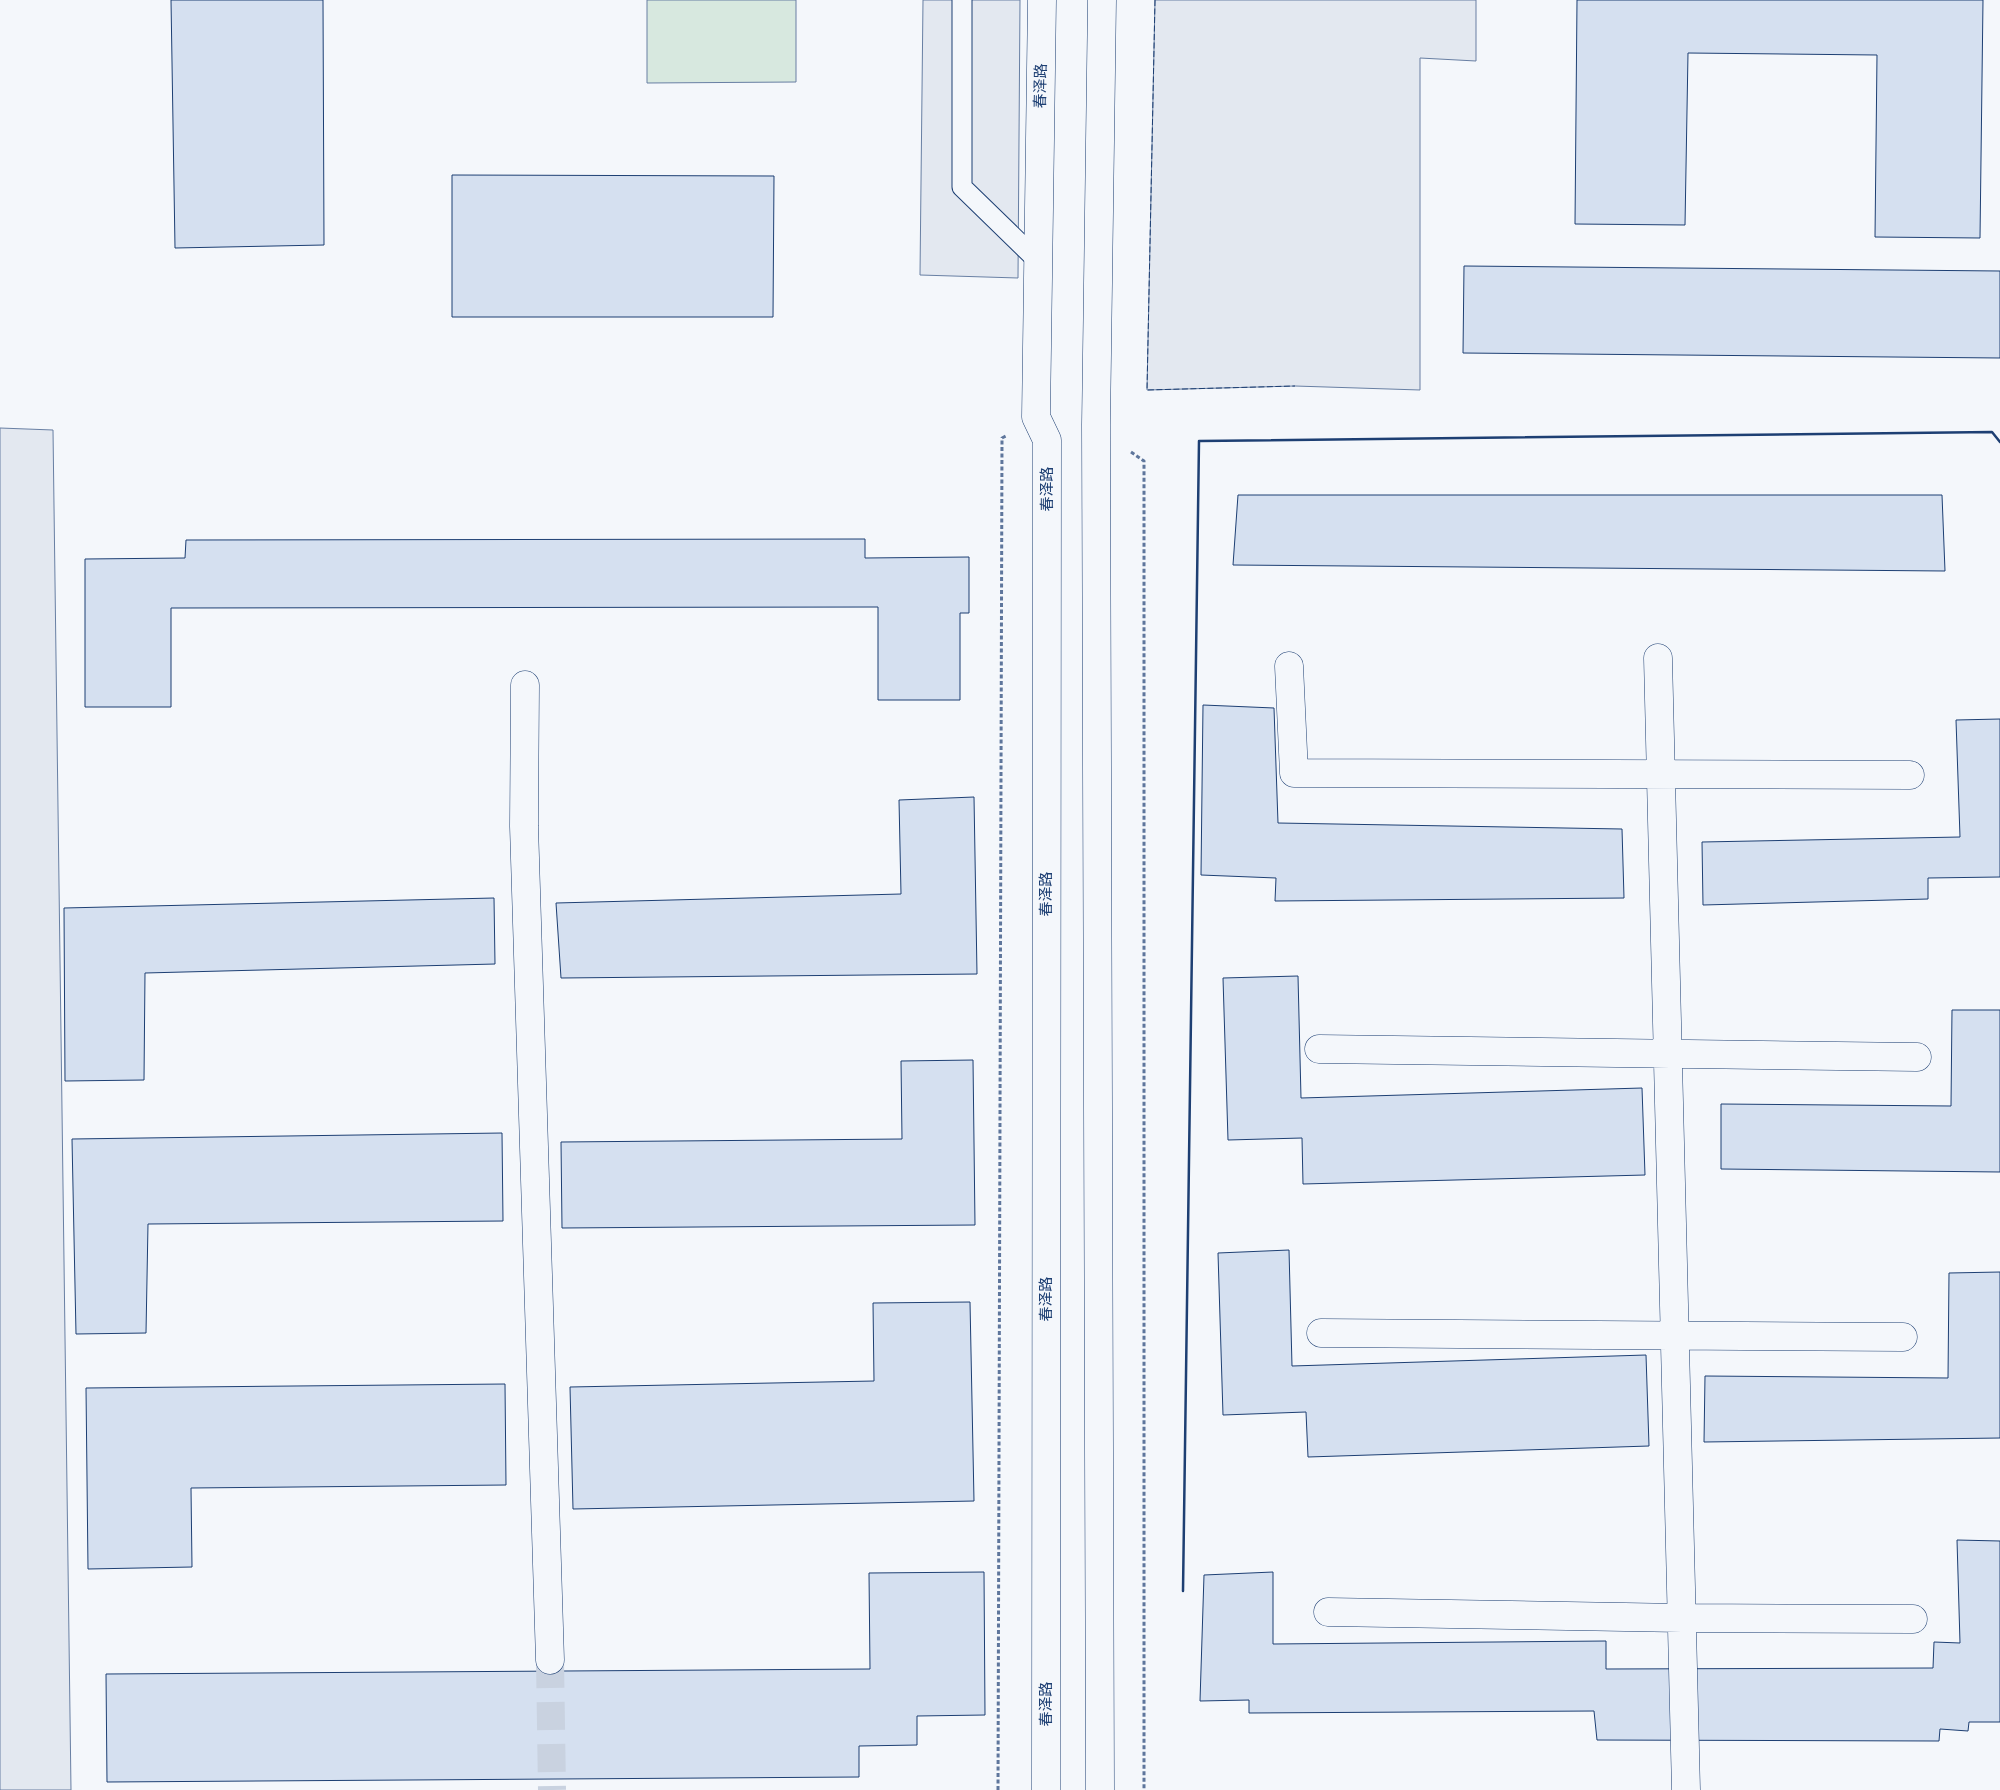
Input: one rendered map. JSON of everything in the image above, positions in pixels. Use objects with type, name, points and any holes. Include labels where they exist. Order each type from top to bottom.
[{"type":"street","name":"春泽路","points":[[1042,0],[1036,417],[1047,440],[1046,1790]]},
{"type":"street","points":[[1100,1790],[1096,425],[1102,0]]},
{"type":"street","points":[[1658,658],[1686,1790]]},
{"type":"street","points":[[1289,666],[1294,773],[1910,775]]},
{"type":"street","points":[[525,685],[524,836],[550,1660]]},
{"type":"street","points":[[1320,1049],[1917,1057]]},
{"type":"street","points":[[1321,1333],[1903,1337]]},
{"type":"street","points":[[1328,1612],[1682,1618],[1913,1619]]},
{"type":"lane","points":[[962,0],[962,187],[1038,261]]},
{"type":"path","points":[[998,1790],[1002,438],[1036,417]]},
{"type":"path","points":[[1096,425],[1144,461],[1144,1790]]},
{"type":"shaded area","points":[[647,0],[796,0],[796,82],[647,83]]},
{"type":"shaded area","points":[[923,0],[1020,0],[1018,278],[920,275]]},
{"type":"shaded area","points":[[1155,0],[1476,0],[1476,61],[1420,58],[1420,390],[1295,386],[1147,390]]},
{"type":"shaded area","points":[[0,428],[53,430],[71,1790],[0,1790]]},
{"type":"building","points":[[171,0],[323,0],[324,245],[175,248]]},
{"type":"building","points":[[1577,0],[1983,0],[1980,238],[1875,237],[1877,55],[1688,53],[1685,225],[1575,224]]},
{"type":"building","points":[[452,175],[774,176],[773,317],[452,317]]},
{"type":"building","points":[[1464,266],[2000,271],[2000,358],[1463,353]]},
{"type":"building","points":[[1238,495],[1942,495],[1945,571],[1233,565]]},
{"type":"building","points":[[865,539],[865,558],[969,557],[969,613],[960,613],[960,700],[878,700],[878,607],[171,608],[171,707],[85,707],[85,559],[185,558],[186,540]]},
{"type":"building","points":[[1203,705],[1274,708],[1278,823],[1622,829],[1624,898],[1275,901],[1276,878],[1201,875]]},
{"type":"building","points":[[2000,719],[2000,877],[1928,878],[1928,899],[1703,905],[1702,842],[1960,837],[1956,720]]},
{"type":"building","points":[[974,797],[977,974],[561,978],[556,903],[901,894],[899,800]]},
{"type":"building","points":[[494,898],[495,964],[145,973],[144,1080],[65,1081],[64,908]]},
{"type":"building","points":[[1298,976],[1301,1098],[1642,1088],[1645,1175],[1303,1184],[1302,1138],[1228,1140],[1223,978]]},
{"type":"building","points":[[1952,1010],[2000,1010],[2000,1172],[1721,1169],[1721,1104],[1951,1106]]},
{"type":"building","points":[[973,1060],[975,1225],[562,1228],[561,1142],[902,1139],[901,1061]]},
{"type":"building","points":[[502,1133],[503,1221],[148,1224],[146,1333],[76,1334],[72,1139]]},
{"type":"building","points":[[1289,1250],[1292,1366],[1646,1355],[1649,1446],[1308,1457],[1306,1412],[1223,1415],[1218,1253]]},
{"type":"building","points":[[2000,1272],[2000,1438],[1704,1442],[1705,1376],[1948,1378],[1949,1273]]},
{"type":"building","points":[[970,1302],[974,1501],[573,1509],[570,1387],[874,1381],[873,1303]]},
{"type":"building","points":[[505,1384],[506,1485],[191,1488],[192,1567],[88,1569],[86,1388]]},
{"type":"building","points":[[1957,1540],[2000,1541],[2000,1722],[1969,1722],[1968,1731],[1940,1729],[1939,1741],[1597,1740],[1594,1711],[1249,1713],[1249,1700],[1200,1701],[1204,1575],[1273,1572],[1273,1644],[1606,1641],[1606,1669],[1933,1668],[1934,1642],[1960,1643]]},
{"type":"building","points":[[984,1572],[985,1715],[917,1716],[917,1745],[859,1746],[859,1777],[107,1782],[106,1674],[870,1669],[869,1573]]},
{"type":"tunnel","points":[[550,1660],[552,1790]]},
{"type":"fence","points":[[1155,0],[1147,390],[1295,386]]},
{"type":"wall","points":[[1183,1591],[1199,441],[1992,432],[2000,442]]}]
